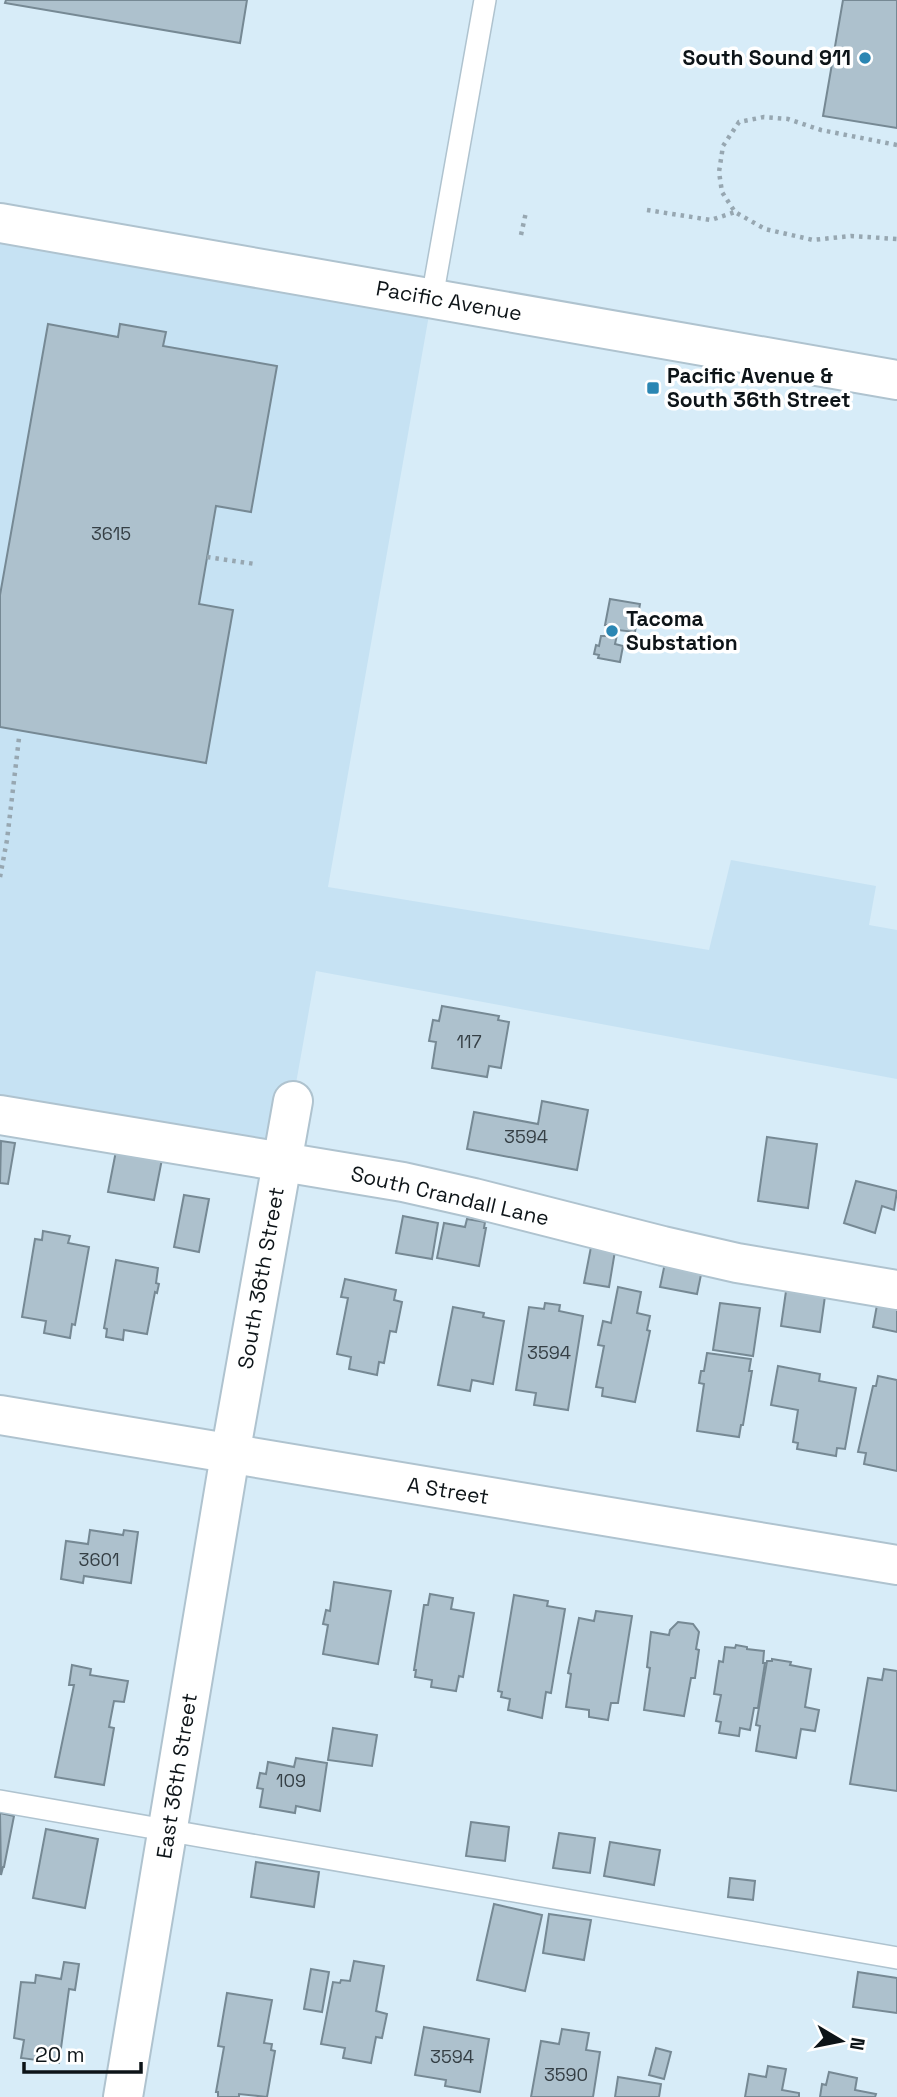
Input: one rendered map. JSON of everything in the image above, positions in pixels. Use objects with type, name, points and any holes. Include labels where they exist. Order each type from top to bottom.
[{"type":"street","name":"Pacific Avenue","points":[[0,223],[897,380]]},
{"type":"street","name":"South 36th Street","points":[[230,1455],[293,1101]]},
{"type":"street","name":"South Crandall Lane","points":[[0,1115],[403,1182],[737,1263],[897,1290]]},
{"type":"street","name":"A Street","points":[[0,1415],[897,1566]]},
{"type":"street","name":"East 36th Street","points":[[123,2097],[230,1455]]},
{"type":"lane","points":[[432,298],[485,0]]},
{"type":"lane","points":[[0,1801],[897,1958]]},
{"type":"path","points":[[897,145],[821,130],[788,119],[764,117],[739,122],[723,146],[719,172],[722,192],[736,212],[765,229],[813,240],[851,236],[897,239]]},
{"type":"path","points":[[647,209],[711,220],[736,212]]},
{"type":"path","points":[[521,235],[526,212]]},
{"type":"path","points":[[207,557],[255,564]]},
{"type":"path","points":[[0,877],[19,738]]},
{"type":"shaded area","points":[[0,223],[432,298],[328,887],[709,950],[731,860],[876,886],[869,925],[897,930],[897,1079],[316,971],[282,1162],[0,1115]]},
{"type":"building","points":[[6,0],[247,0],[240,43],[5,3]]},
{"type":"building","name":"South Sound 911","points":[[843,0],[897,0],[897,128],[823,116]]},
{"type":"building","points":[[48,324],[118,337],[120,324],[166,332],[163,346],[277,366],[251,512],[216,506],[199,604],[233,610],[206,763],[0,727],[0,595]]},
{"type":"building","name":"Tacoma Substation","points":[[610,599],[640,604],[635,632],[618,630],[615,644],[623,646],[620,662],[598,658],[599,655],[594,654],[601,636],[606,636],[608,625],[605,625]]},
{"type":"building","points":[[442,1006],[499,1016],[498,1020],[509,1022],[501,1068],[489,1066],[487,1077],[432,1068],[436,1042],[429,1041],[433,1020],[439,1021]]},
{"type":"building","points":[[542,1101],[588,1110],[577,1170],[467,1149],[474,1112],[538,1124]]},
{"type":"building","points":[[767,1137],[817,1144],[808,1208],[758,1201]]},
{"type":"building","points":[[1,1141],[15,1143],[8,1184],[0,1183]]},
{"type":"building","points":[[116,1151],[162,1159],[154,1200],[108,1192]]},
{"type":"building","points":[[856,1181],[897,1191],[894,1210],[882,1206],[875,1233],[844,1223]]},
{"type":"building","points":[[184,1195],[209,1199],[199,1252],[174,1247]]},
{"type":"building","points":[[403,1216],[438,1223],[432,1259],[396,1253]]},
{"type":"building","points":[[467,1219],[485,1222],[479,1266],[437,1258],[444,1223],[465,1227]]},
{"type":"building","points":[[43,1231],[70,1236],[68,1243],[89,1247],[75,1325],[72,1324],[70,1338],[44,1333],[46,1321],[22,1317],[35,1239],[42,1240]]},
{"type":"building","points":[[591,1247],[615,1251],[609,1287],[584,1283]]},
{"type":"building","points":[[666,1258],[703,1265],[697,1294],[660,1287]]},
{"type":"building","points":[[116,1260],[158,1268],[156,1283],[159,1284],[147,1334],[124,1330],[123,1340],[106,1337],[107,1329],[104,1328]]},
{"type":"building","points":[[345,1279],[396,1290],[394,1300],[402,1302],[396,1332],[390,1331],[384,1363],[379,1362],[377,1375],[349,1369],[351,1357],[337,1354],[348,1298],[341,1297]]},
{"type":"building","points":[[787,1284],[826,1289],[820,1332],[781,1326]]},
{"type":"building","points":[[618,1287],[641,1292],[637,1313],[650,1316],[647,1330],[650,1331],[635,1402],[602,1396],[603,1388],[596,1387],[604,1346],[598,1345],[603,1321],[611,1323]]},
{"type":"building","points":[[879,1294],[897,1298],[897,1332],[873,1327]]},
{"type":"building","points":[[545,1303],[560,1305],[559,1311],[583,1316],[568,1410],[534,1405],[536,1393],[516,1390],[529,1307],[544,1309]]},
{"type":"building","points":[[720,1303],[760,1308],[753,1356],[713,1350]]},
{"type":"building","points":[[453,1307],[484,1313],[483,1317],[504,1321],[493,1384],[472,1380],[470,1391],[438,1385]]},
{"type":"building","points":[[707,1353],[751,1359],[749,1371],[752,1371],[739,1437],[697,1431],[704,1384],[699,1383]]},
{"type":"building","points":[[778,1366],[820,1374],[819,1381],[856,1388],[845,1449],[837,1448],[836,1456],[797,1449],[798,1443],[793,1442],[798,1410],[771,1405]]},
{"type":"building","points":[[878,1376],[897,1380],[897,1471],[864,1464],[866,1453],[858,1452],[873,1386],[876,1386]]},
{"type":"building","points":[[90,1530],[123,1535],[124,1530],[138,1532],[131,1583],[84,1576],[83,1583],[61,1579],[66,1541],[88,1544]]},
{"type":"building","points":[[334,1582],[391,1591],[378,1664],[323,1654],[328,1625],[323,1624],[326,1610],[330,1611]]},
{"type":"building","points":[[430,1594],[453,1598],[451,1609],[474,1613],[463,1677],[459,1676],[456,1691],[431,1687],[432,1680],[415,1677],[424,1605],[428,1605]]},
{"type":"building","points":[[514,1595],[548,1601],[547,1606],[565,1609],[551,1693],[546,1692],[542,1718],[508,1710],[510,1699],[501,1697],[502,1692],[498,1691]]},
{"type":"building","points":[[596,1611],[632,1616],[618,1703],[611,1703],[608,1720],[589,1717],[589,1710],[566,1707],[571,1674],[568,1673],[579,1618],[594,1621]]},
{"type":"building","points":[[678,1622],[693,1624],[699,1632],[695,1678],[691,1678],[684,1716],[644,1710],[650,1668],[647,1667],[651,1632],[669,1635]]},
{"type":"building","points":[[736,1645],[764,1651],[765,1663],[758,1708],[754,1708],[750,1730],[740,1728],[739,1736],[719,1733],[721,1722],[716,1721],[721,1695],[714,1694],[719,1661],[723,1662],[725,1647],[735,1648]]},
{"type":"building","points":[[772,1659],[811,1669],[805,1707],[819,1710],[815,1731],[801,1729],[796,1758],[756,1751],[760,1726],[756,1725],[767,1661]]},
{"type":"building","points":[[72,1665],[91,1669],[90,1675],[128,1681],[124,1702],[114,1701],[109,1727],[114,1728],[104,1785],[55,1777],[74,1685],[69,1685]]},
{"type":"building","points":[[884,1669],[897,1671],[897,1791],[850,1784],[868,1678],[882,1680]]},
{"type":"building","points":[[333,1728],[377,1735],[372,1766],[328,1760]]},
{"type":"building","points":[[296,1758],[327,1763],[320,1811],[296,1806],[295,1813],[260,1807],[263,1789],[257,1788],[260,1773],[266,1774],[268,1762],[294,1767]]},
{"type":"building","points":[[0,1813],[14,1816],[1,1875]]},
{"type":"building","points":[[471,1822],[509,1827],[505,1861],[466,1856]]},
{"type":"building","points":[[46,1829],[98,1839],[85,1908],[33,1898]]},
{"type":"building","points":[[559,1833],[595,1838],[590,1873],[553,1868]]},
{"type":"building","points":[[610,1842],[660,1850],[654,1885],[604,1876]]},
{"type":"building","points":[[256,1862],[319,1872],[314,1907],[251,1897]]},
{"type":"building","points":[[730,1878],[755,1881],[753,1900],[728,1897]]},
{"type":"building","points":[[494,1904],[542,1915],[525,1991],[477,1980]]},
{"type":"building","points":[[549,1914],[591,1920],[584,1960],[543,1953]]},
{"type":"building","points":[[354,1961],[384,1966],[376,2011],[387,2014],[382,2038],[376,2037],[371,2063],[343,2058],[345,2048],[321,2044],[333,1982],[350,1981]]},
{"type":"building","points":[[64,1962],[79,1964],[75,1990],[69,1989],[59,2063],[21,2058],[24,2040],[14,2038],[21,1982],[35,1983],[36,1975],[61,1979]]},
{"type":"building","points":[[311,1969],[329,1972],[322,2012],[304,2009]]},
{"type":"building","points":[[858,1972],[897,1978],[897,2013],[853,2007]]},
{"type":"building","points":[[227,1993],[272,2000],[264,2043],[272,2044],[271,2050],[275,2051],[267,2097],[239,2094],[239,2097],[218,2097],[216,2092],[224,2047],[218,2046]]},
{"type":"building","points":[[424,2027],[489,2039],[480,2092],[445,2086],[446,2080],[415,2075]]},
{"type":"building","points":[[562,2029],[589,2033],[586,2050],[600,2052],[593,2097],[531,2097],[541,2041],[559,2044]]},
{"type":"building","points":[[656,2048],[671,2052],[664,2079],[649,2075]]},
{"type":"building","points":[[768,2066],[786,2069],[782,2090],[799,2093],[799,2097],[745,2097],[749,2074],[766,2077]]},
{"type":"building","points":[[829,2072],[857,2078],[855,2090],[876,2094],[875,2097],[820,2097],[822,2084],[826,2085]]},
{"type":"building","points":[[618,2077],[661,2084],[659,2097],[615,2097]]},
{"type":"place","name":"South Sound 911","points":[[865,58]]},
{"type":"place","name":"Pacific Avenue & South 36th Street","points":[[653,388]]},
{"type":"place","name":"Tacoma Substation","points":[[612,631]]}]
